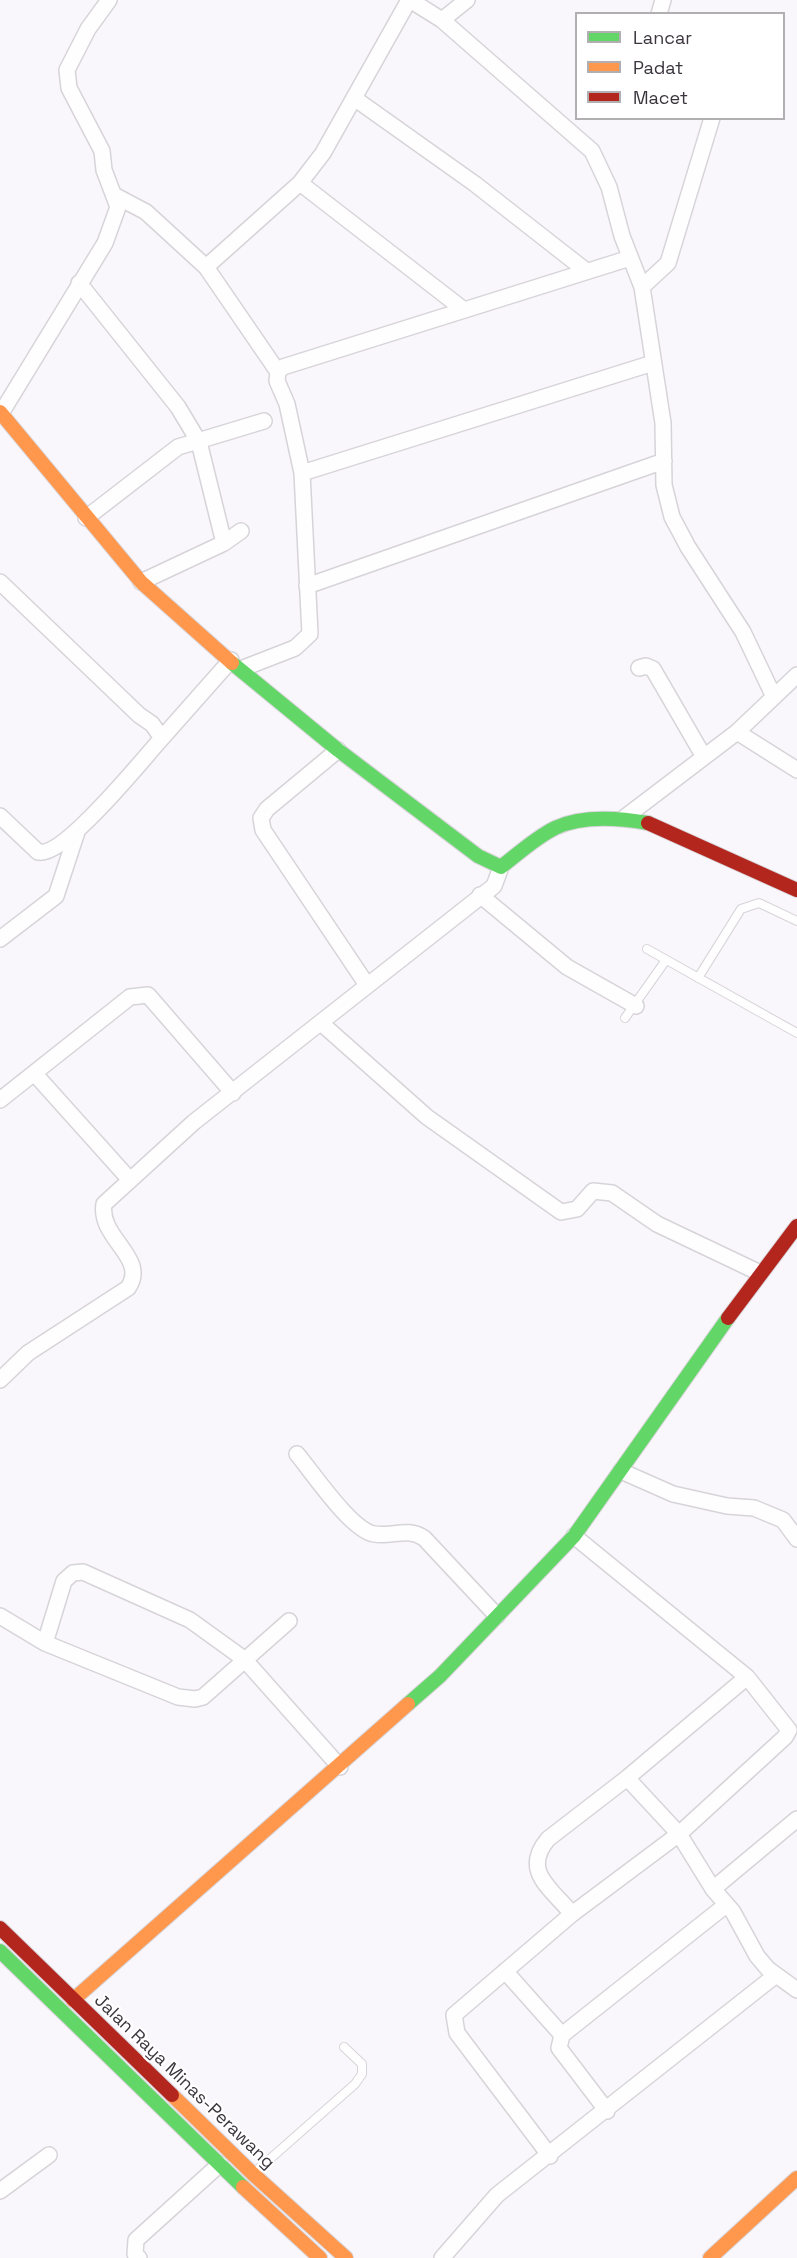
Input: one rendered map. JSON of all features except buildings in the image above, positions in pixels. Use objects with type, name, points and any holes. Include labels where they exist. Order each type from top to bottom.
[{"type":"street","points":[[109,0],[88,29],[67,70],[69,88],[102,151],[104,170],[118,207],[105,243],[0,414],[141,582],[197,634],[338,750],[478,856],[501,867]]},
{"type":"street","points":[[206,267],[300,183],[323,153],[409,0],[442,20],[592,151],[609,187],[630,258],[642,287],[663,423],[664,485],[672,517],[688,548],[743,632],[774,697]]},
{"type":"street","points":[[442,20],[467,0]]},
{"type":"street","points":[[354,98],[475,184],[585,270]]},
{"type":"street","points":[[642,287],[668,263],[711,120]]},
{"type":"street","points":[[300,183],[464,310]]},
{"type":"street","points":[[114,195],[146,212],[206,267],[278,372]]},
{"type":"street","points":[[0,816],[42,853],[77,832],[162,738],[236,665],[295,648],[310,634],[302,473],[287,404],[277,381],[278,372],[283,367],[585,270],[630,258]]},
{"type":"street","points":[[79,283],[178,407],[199,442],[224,543]]},
{"type":"street","points":[[302,473],[654,363]]},
{"type":"street","points":[[86,518],[178,447],[264,421]]},
{"type":"street","points":[[308,586],[664,461]]},
{"type":"street","points":[[141,582],[224,543],[241,531]]},
{"type":"street","points":[[0,582],[139,715],[152,724],[162,738]]},
{"type":"street","points":[[639,668],[646,666],[653,669],[704,757]]},
{"type":"street","points":[[624,818],[737,732],[797,675]]},
{"type":"street","points":[[737,732],[797,770]]},
{"type":"street","points":[[338,750],[267,809],[261,818],[263,830],[367,985]]},
{"type":"street","points":[[0,1380],[28,1353],[128,1288],[134,1280],[134,1269],[103,1219],[104,1204],[194,1122],[494,886],[501,867],[555,829],[566,824],[624,818],[648,823],[797,890]]},
{"type":"street","points":[[0,939],[56,896],[77,832]]},
{"type":"street","points":[[480,895],[567,967],[636,1006]]},
{"type":"street","points":[[0,1100],[130,997],[148,995],[232,1093]]},
{"type":"street","points":[[321,1023],[427,1117],[561,1212],[568,1213],[578,1209],[593,1191],[612,1193],[657,1224],[760,1273]]},
{"type":"street","points":[[34,1073],[130,1180]]},
{"type":"street","points":[[74,2000],[295,1802],[340,1767],[440,1676],[574,1536],[760,1273],[797,1226]]},
{"type":"street","points":[[297,1454],[352,1520],[373,1534],[404,1531],[416,1533],[424,1538],[497,1616]]},
{"type":"street","points":[[621,1471],[673,1494],[727,1506],[754,1508],[783,1520],[797,1539]]},
{"type":"street","points":[[550,2156],[456,2033],[453,2024],[454,2015],[572,1914],[679,1834],[785,1737],[793,1733],[747,1677],[574,1536]]},
{"type":"street","points":[[45,1643],[64,1581],[73,1573],[83,1572],[190,1620],[244,1659],[340,1767]]},
{"type":"street","points":[[0,1616],[45,1643],[186,1699],[203,1697],[289,1621]]},
{"type":"street","points":[[572,1914],[536,1870],[536,1856],[548,1839],[627,1778],[747,1677]]},
{"type":"street","points":[[627,1778],[679,1834],[757,1956],[776,1975],[797,1990]]},
{"type":"street","points":[[713,1889],[797,1819]]},
{"type":"street","points":[[607,2111],[559,2048],[562,2035],[726,1905]]},
{"type":"street","name":"Jalan Raya Minas-Perawang","points":[[0,1928],[253,2174],[346,2258]]},
{"type":"street","name":"Jalan Raya Minas-Perawang","points":[[1,1953],[320,2258]]},
{"type":"street","points":[[505,1971],[562,2035]]},
{"type":"street","points":[[442,2258],[497,2195],[550,2156],[776,1975]]},
{"type":"street","points":[[0,2191],[49,2155]]},
{"type":"street","points":[[139,2258],[135,2254],[136,2240],[220,2164]]},
{"type":"street","points":[[710,2258],[797,2178]]},
{"type":"lane","points":[[698,978],[741,909],[759,903],[797,921]]},
{"type":"lane","points":[[647,949],[797,1033]]},
{"type":"lane","points":[[626,1018],[666,960]]},
{"type":"lane","points":[[253,2174],[356,2085],[362,2074],[362,2064],[344,2047]]},
{"type":"traffic: fast","points":[[232,663],[338,750],[478,856],[501,867],[541,836],[566,824],[589,819],[648,823]]},
{"type":"traffic: fast","points":[[408,1704],[440,1676],[574,1536],[728,1318]]},
{"type":"traffic: fast","points":[[0,1951],[243,2187]]},
{"type":"traffic: slow","points":[[0,412],[141,582],[232,663]]},
{"type":"traffic: slow","points":[[73,2000],[408,1704]]},
{"type":"traffic: slow","points":[[172,2095],[253,2174],[346,2258]]},
{"type":"traffic: slow","points":[[710,2258],[797,2178]]},
{"type":"traffic: slow","points":[[243,2187],[320,2258]]},
{"type":"traffic: jam","points":[[648,823],[797,890]]},
{"type":"traffic: jam","points":[[728,1318],[797,1226]]},
{"type":"traffic: jam","points":[[0,1928],[172,2095]]}]
